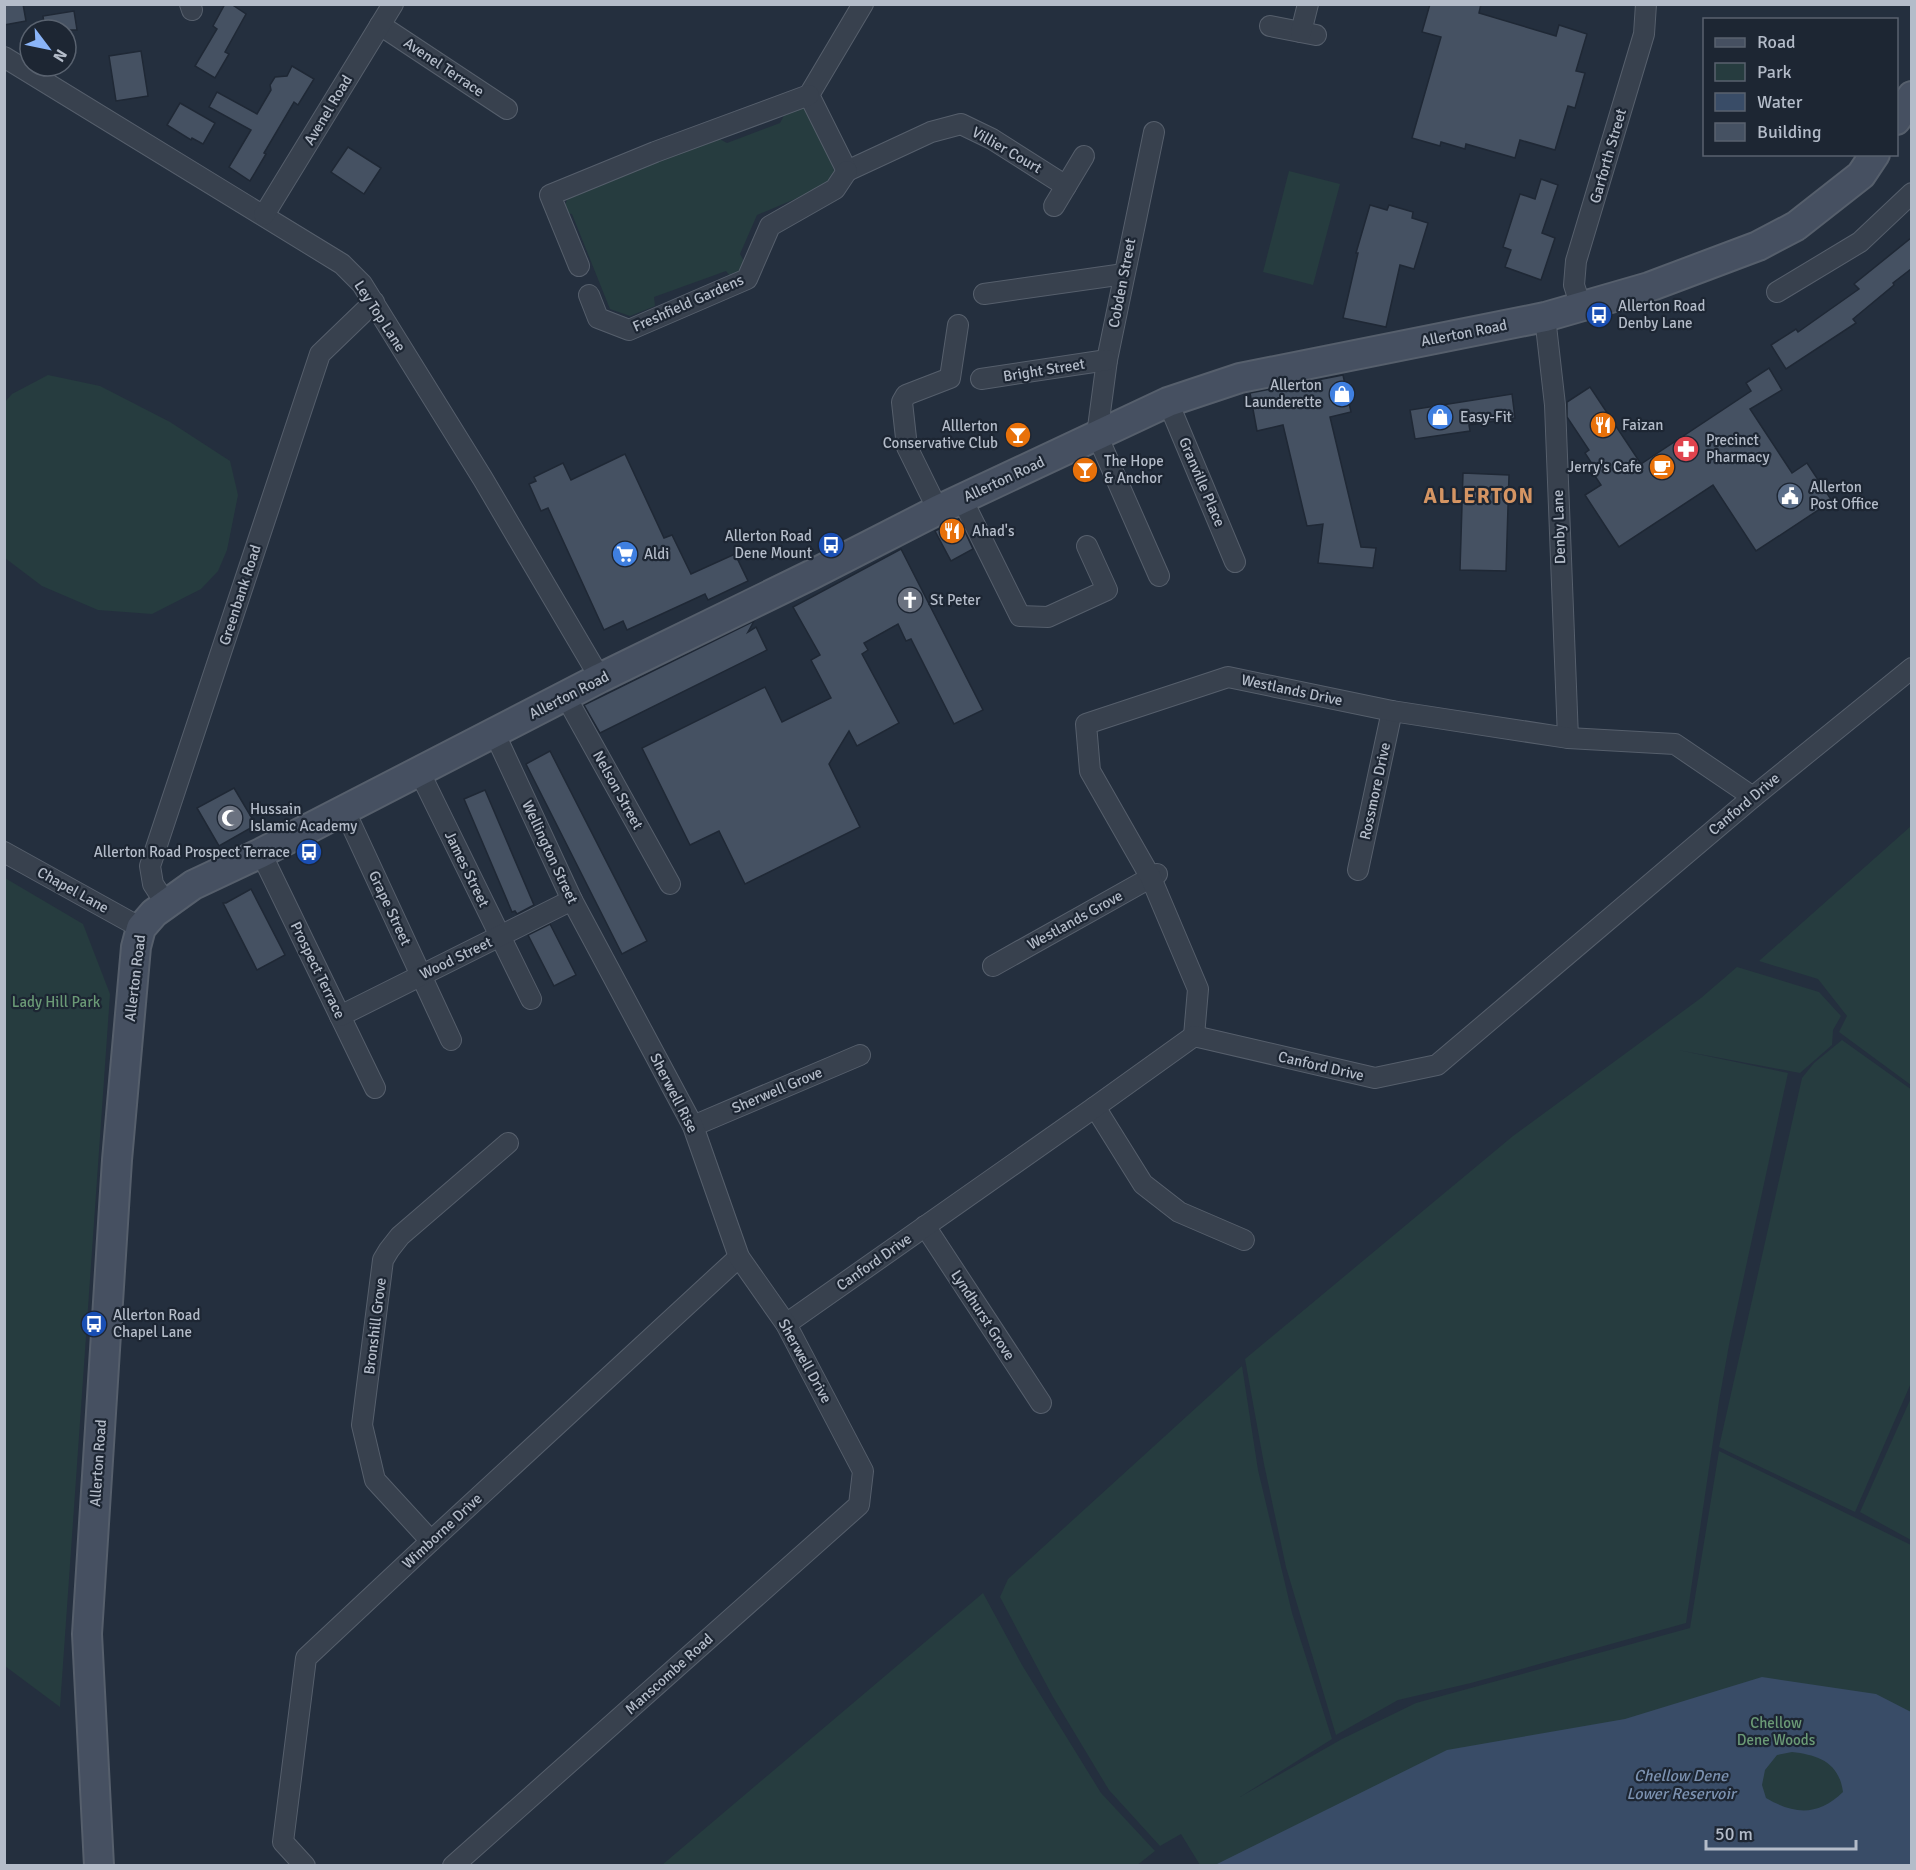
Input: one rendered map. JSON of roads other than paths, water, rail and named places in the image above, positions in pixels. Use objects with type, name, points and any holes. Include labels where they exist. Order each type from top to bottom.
[{"type":"street","name":"Avenel Road","points":[[264,215],[393,4]]},
{"type":"street","points":[[1270,26],[1308,34],[1308,4]]},
{"type":"street","name":"Garforth Street","points":[[1581,307],[1574,285],[1576,261],[1644,34],[1646,4]]},
{"type":"street","points":[[579,266],[550,195],[655,152],[809,95],[862,5]]},
{"type":"street","name":"Avenel Terrace","points":[[380,25],[507,109]]},
{"type":"street","name":"Ley Top Lane","points":[[4,57],[342,264],[363,284],[483,479],[600,678]]},
{"type":"street","points":[[809,95],[847,171]]},
{"type":"street","points":[[1898,117],[1911,96]]},
{"type":"street","name":"Villier Court","points":[[847,171],[931,132],[961,124],[992,139],[1066,186]]},
{"type":"street","name":"Cobden Street","points":[[1097,435],[1107,360],[1154,132]]},
{"type":"street","points":[[1054,206],[1084,156]]},
{"type":"street","name":"Allerton Road","points":[[99,1866],[87,1634],[117,1160],[136,947],[141,928],[154,913],[193,885],[261,853],[600,678],[792,585],[950,504],[1168,402],[1240,378],[1545,316],[1649,286],[1758,246],[1796,226],[1862,175],[1874,156]]},
{"type":"street","name":"Freshfield Gardens","points":[[589,295],[598,318],[629,330],[747,279],[770,226],[835,189],[847,171]]},
{"type":"street","points":[[1777,292],[1860,242],[1911,193]]},
{"type":"street","points":[[984,294],[1124,274]]},
{"type":"street","name":"Greenbank Road","points":[[166,904],[153,884],[150,866],[320,354],[374,302]]},
{"type":"street","name":"Denby Lane","points":[[1545,316],[1555,405],[1568,738]]},
{"type":"street","points":[[958,325],[950,378],[906,395],[902,402],[907,447],[950,504],[1020,616],[1048,617],[1107,590],[1087,546]]},
{"type":"street","name":"Bright Street","points":[[981,379],[1107,360]]},
{"type":"street","name":"Granville Place","points":[[1168,402],[1235,561]]},
{"type":"street","points":[[1097,435],[1159,576]]},
{"type":"street","name":"Canford Drive","points":[[786,1324],[1194,1036],[1375,1078],[1437,1065],[1753,797],[1911,668]]},
{"type":"street","name":"Westlands Drive","points":[[1194,1036],[1198,988],[1154,876],[1090,771],[1086,724],[1228,677],[1392,711],[1568,738],[1675,744],[1753,797]]},
{"type":"street","name":"Nelson Street","points":[[566,697],[670,884]]},
{"type":"street","name":"Rossmore Drive","points":[[1358,870],[1392,711]]},
{"type":"street","name":"Wellington Street","points":[[494,732],[572,900],[609,969]]},
{"type":"street","name":"James Street","points":[[419,771],[531,999]]},
{"type":"street","name":"Grape Street","points":[[344,809],[451,1040]]},
{"type":"street","name":"Chapel Lane","points":[[4,852],[141,928]]},
{"type":"street","name":"Prospect Terrace","points":[[261,853],[375,1088]]},
{"type":"street","name":"Westlands Grove","points":[[993,966],[1154,876]]},
{"type":"street","name":"Wood Street","points":[[340,1016],[572,900]]},
{"type":"street","name":"Sherwell Rise","points":[[609,969],[693,1126],[739,1257]]},
{"type":"street","name":"Sherwell Grove","points":[[693,1126],[860,1055]]},
{"type":"street","points":[[1095,1107],[1143,1184],[1179,1212],[1244,1240]]},
{"type":"street","name":"Bronshill Grove","points":[[431,1540],[375,1480],[362,1425],[383,1260],[400,1236],[508,1143]]},
{"type":"street","name":"Lyndhurst Grove","points":[[925,1226],[1041,1403]]},
{"type":"street","name":"Sherwell Drive","points":[[739,1257],[786,1324],[863,1471]]},
{"type":"street","name":"Wimborne Drive","points":[[304,1866],[283,1842],[306,1658],[739,1257]]},
{"type":"street","name":"Manscombe Road","points":[[453,1866],[859,1505],[863,1471]]},
{"type":"water","name":"Chellow Dene Lower Reservoir","points":[[1762,1677],[1876,1694],[1911,1712],[1911,1865],[1215,1865],[1447,1750],[1625,1719]],"holes":[[[1792,1752],[1810,1755],[1826,1762],[1837,1774],[1843,1792],[1824,1805],[1806,1810],[1787,1808],[1766,1798],[1762,1785],[1765,1770],[1777,1755]]]},
{"type":"place","name":"Allerton Road Denby Lane","points":[[1599,315]]},
{"type":"place","name":"Allerton Launderette","points":[[1342,394]]},
{"type":"place","name":"Easy-Fit","points":[[1440,417]]},
{"type":"place","name":"Faizan","points":[[1603,425]]},
{"type":"place","name":"Alllerton Conservative Club","points":[[1018,435]]},
{"type":"place","name":"Precinct Pharmacy","points":[[1686,449]]},
{"type":"place","name":"Jerry's Cafe","points":[[1662,467]]},
{"type":"place","name":"The Hope & Anchor","points":[[1085,470]]},
{"type":"place","name":"Allerton Post Office","points":[[1790,496]]},
{"type":"place","name":"Ahad's","points":[[952,531]]},
{"type":"place","name":"Allerton Road Dene Mount","points":[[831,545]]},
{"type":"place","name":"Aldi","points":[[625,554]]},
{"type":"place","name":"St Peter","points":[[910,600]]},
{"type":"place","name":"Hussain Islamic Academy","points":[[230,818]]},
{"type":"place","name":"Allerton Road Prospect Terrace","points":[[309,852]]},
{"type":"place","name":"Allerton Road Chapel Lane","points":[[94,1324]]},
{"type":"district","name":"ALLERTON","points":[[1479,496]]},
{"type":"park label","name":"Lady Hill Park","points":[[56,1002]]},
{"type":"park label","name":"Chellow Dene Woods","points":[[1776,1732]]}]
